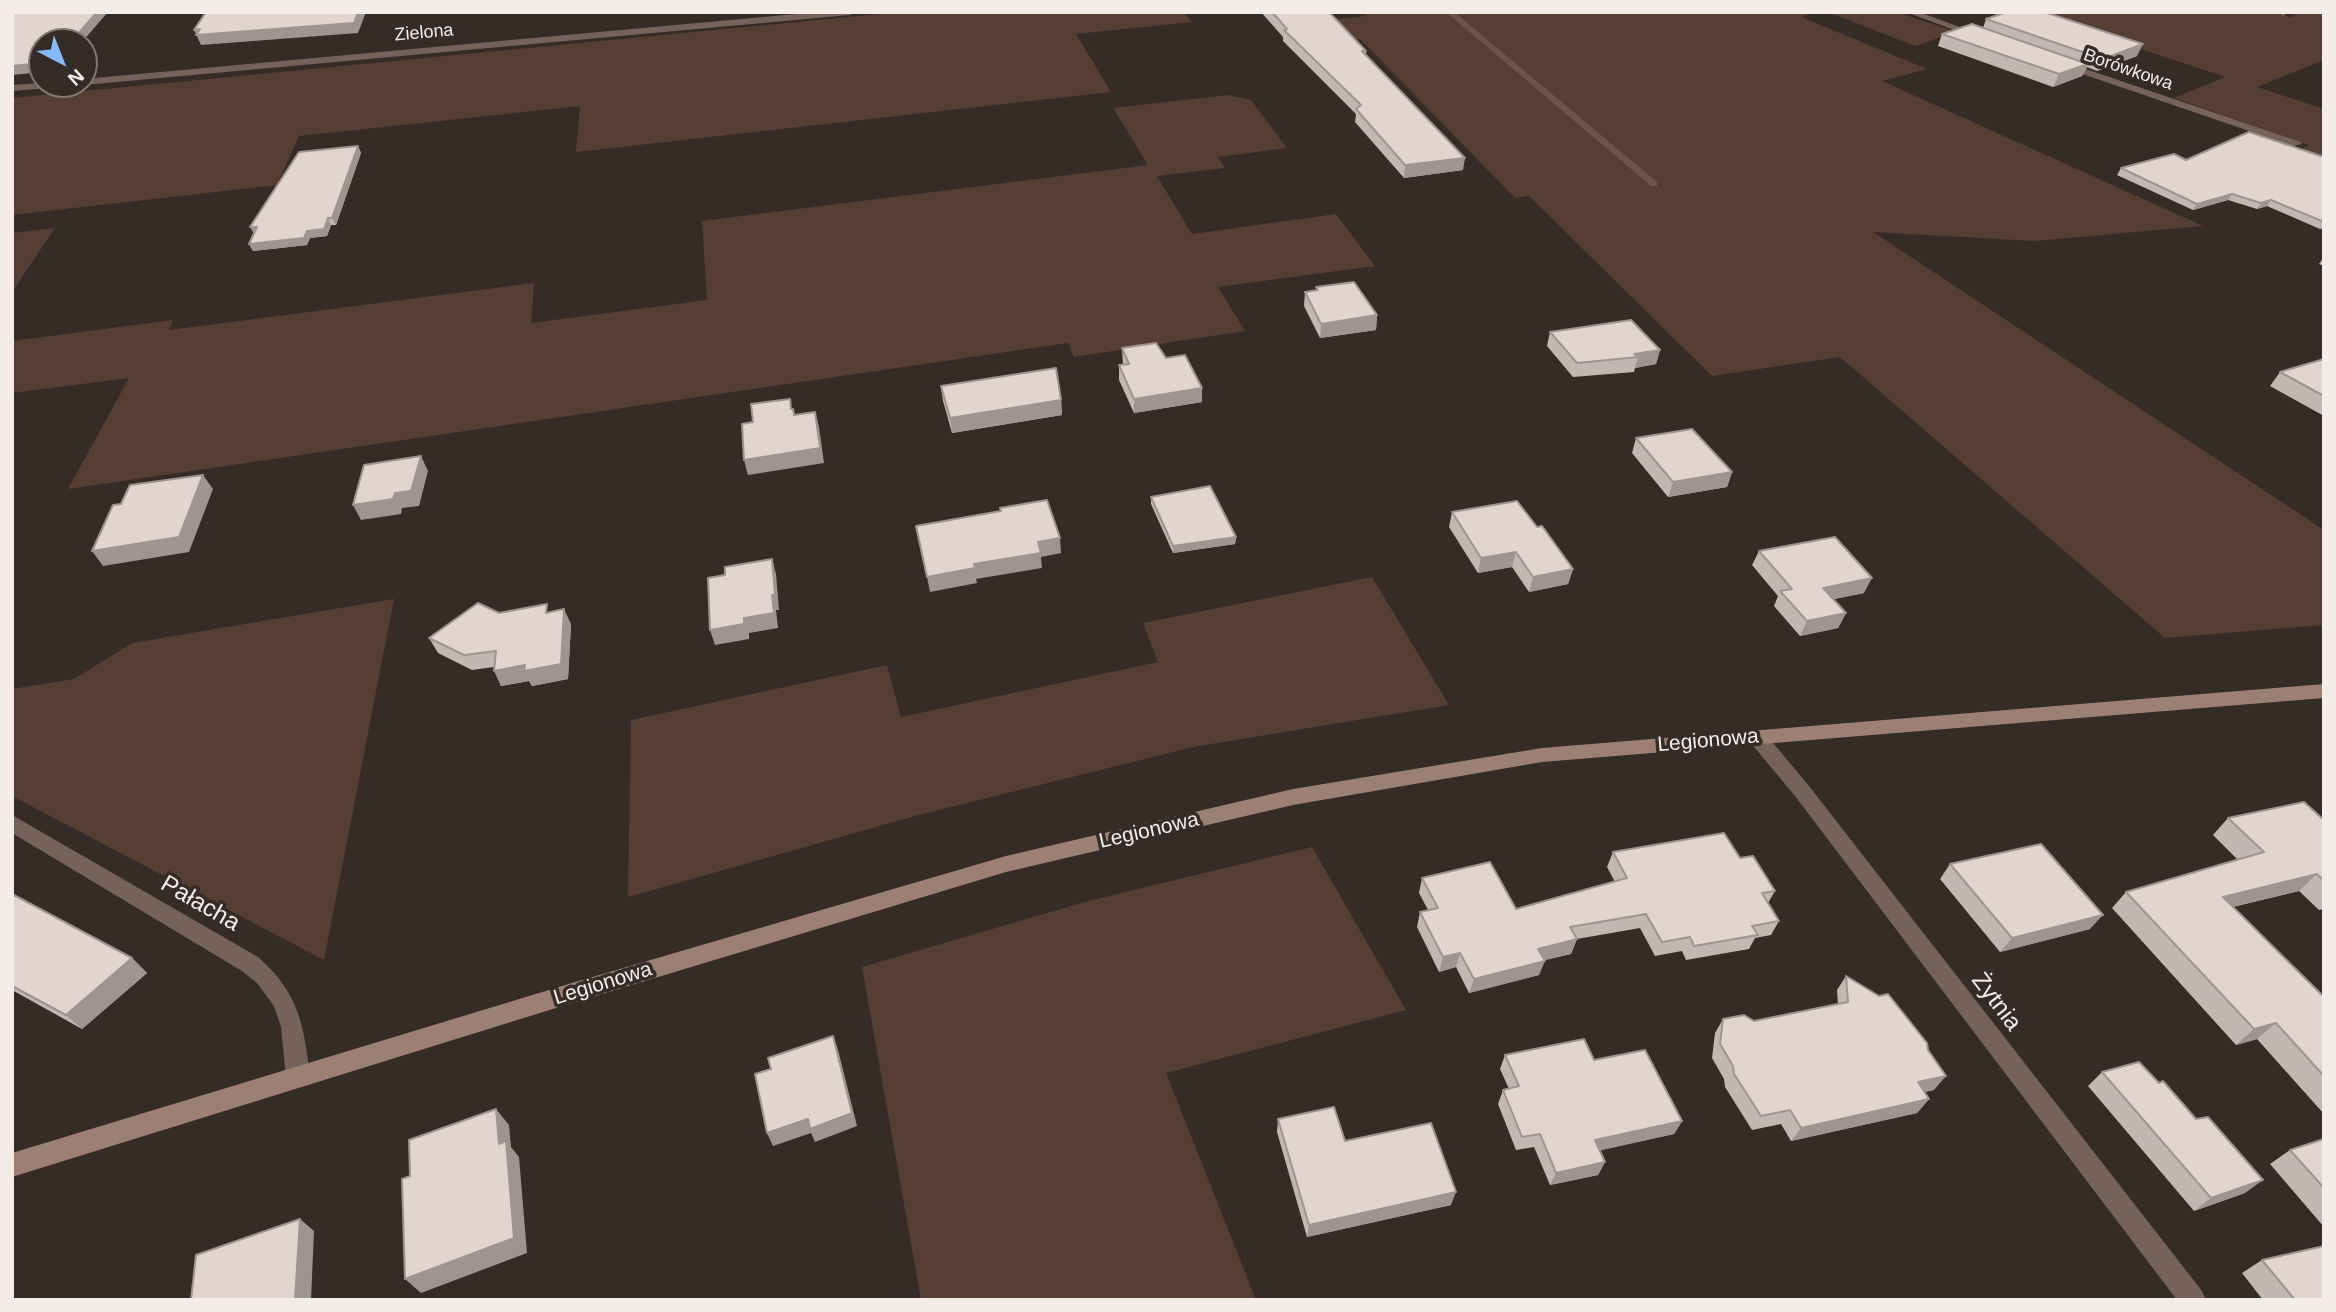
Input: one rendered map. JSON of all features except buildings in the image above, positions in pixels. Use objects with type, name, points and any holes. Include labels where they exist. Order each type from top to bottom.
[{"type":"main road","name":"Legionowa","points":[[12,1164],[1006,864],[1293,797],[1542,755],[2324,691]]},
{"type":"street","name":"Zielona","points":[[98,81],[740,17],[850,12]]},
{"type":"street","points":[[1910,12],[1987,39]]},
{"type":"street","name":"Borówkowa","points":[[2052,61],[2297,144]]},
{"type":"street","name":"Żytnia","points":[[1757,737],[2193,1300]]},
{"type":"street","name":"Pałacha","points":[[12,823],[250,964],[271,980],[291,1021],[298,1077]]},
{"type":"shaded area","points":[[900,12],[1184,12],[1192,22],[1076,34],[1111,92],[576,152],[580,106],[299,136],[277,185],[12,215],[12,98],[98,98],[98,90]]},
{"type":"shaded area","points":[[1362,12],[1818,12],[1801,17],[1927,69],[1882,81],[2203,226],[2034,241],[1873,232],[2324,530],[2324,625],[2165,638],[1840,357],[1712,376],[1529,196],[1515,198],[1360,39],[1315,43],[1295,23],[1366,16]]},
{"type":"shaded area","points":[[1828,12],[1897,12],[1956,32],[1915,46]]},
{"type":"shaded area","points":[[2029,12],[2273,12],[2290,17],[2302,12],[2324,12],[2324,60],[2257,87],[2324,109],[2324,160],[2298,151],[2309,145],[2174,98],[2225,77]]},
{"type":"shaded area","points":[[1228,95],[1251,100],[1287,148],[1218,157],[1225,168],[1157,176],[1192,234],[1336,214],[1375,266],[1218,287],[1245,331],[1074,357],[1068,343],[68,489],[129,378],[12,393],[12,341],[173,320],[169,330],[534,283],[531,323],[707,300],[702,221],[1148,165],[1113,108]]},
{"type":"shaded area","points":[[55,228],[12,292],[12,233]]},
{"type":"shaded area","points":[[1372,577],[1449,705],[1193,747],[915,816],[628,897],[631,720],[887,665],[901,717],[1158,662],[1143,623]]},
{"type":"shaded area","points":[[394,599],[324,960],[12,796],[12,689],[74,679],[132,643]]},
{"type":"shaded area","points":[[1312,847],[1406,1010],[1166,1073],[1256,1300],[921,1300],[862,967],[1088,901]]},
{"type":"waterway","points":[[1449,12],[1654,184]]}]
